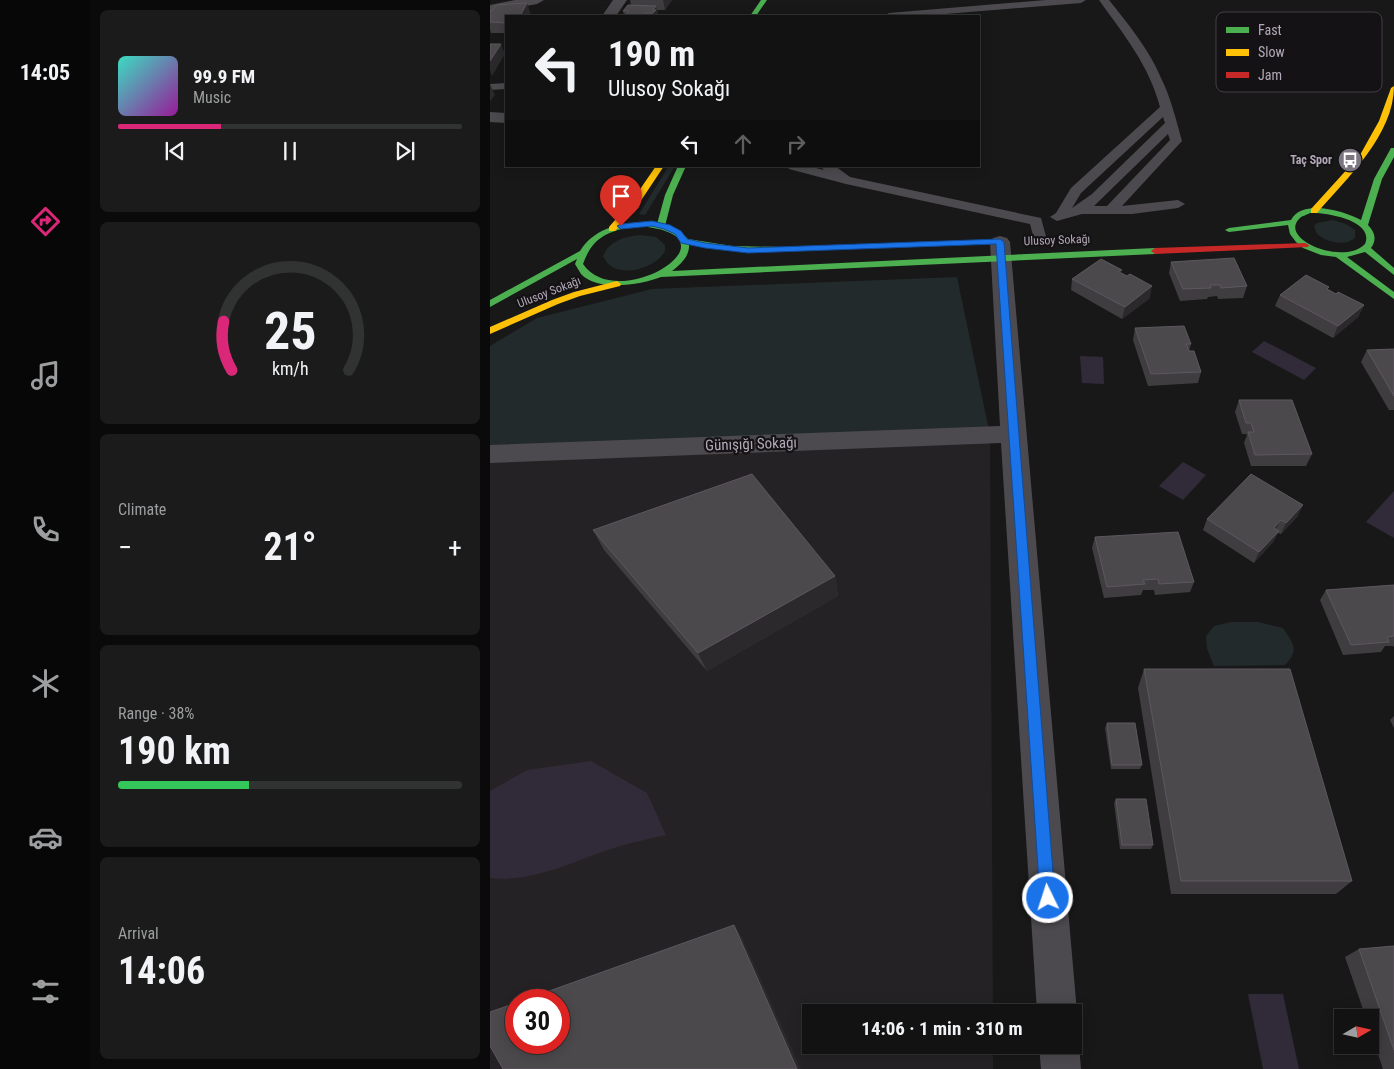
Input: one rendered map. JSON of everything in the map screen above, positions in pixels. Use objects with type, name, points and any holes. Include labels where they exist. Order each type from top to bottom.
[{"type":"street","points":[[490,9],[537,0]]},
{"type":"street","points":[[610,15],[620,0]]},
{"type":"street","points":[[754,15],[764,0]]},
{"type":"street","points":[[1314,211],[1363,156],[1383,121],[1394,88]]},
{"type":"street","points":[[490,117],[505,118]]},
{"type":"street","points":[[1364,225],[1378,179],[1394,150]]},
{"type":"street","points":[[612,229],[637,200],[659,167]]},
{"type":"street","points":[[661,226],[664,208],[673,183],[681,167]]},
{"type":"street","points":[[1314,211],[1337,212],[1349,216],[1364,225],[1371,236],[1370,243],[1359,252],[1337,254],[1324,252],[1305,245],[1294,235],[1291,228],[1292,222],[1298,215],[1314,211]]},
{"type":"street","points":[[1218,231],[1292,222]]},
{"type":"street","name":"Ulusoy Sokağı","points":[[490,304],[581,253],[592,240],[612,229],[636,224],[661,226],[678,232],[684,241],[685,251],[680,261],[661,274]]},
{"type":"street","name":"Ulusoy Sokağı","points":[[684,241],[705,246],[748,250],[797,249]]},
{"type":"street","points":[[1000,245],[1056,1004]]},
{"type":"street","name":"Ulusoy Sokağı","points":[[490,331],[577,294],[636,282],[661,274],[1000,245],[1305,245]]},
{"type":"street","points":[[1366,248],[1394,272]]},
{"type":"street","name":"Ulusoy Sokağı","points":[[581,253],[582,268],[590,276],[603,282],[619,284]]},
{"type":"street","points":[[1337,254],[1394,296]]},
{"type":"street","name":"Günışığı Sokağı","points":[[490,454],[1013,434]]},
{"type":"street","points":[[1060,1054],[1061,1069]]},
{"type":"lane","points":[[901,15],[1082,0]]},
{"type":"lane","points":[[980,18],[1101,6],[1138,44],[1162,91],[1176,141],[1111,210]]},
{"type":"lane","points":[[490,87],[505,86]]},
{"type":"lane","points":[[1061,216],[1076,191],[1166,108]]},
{"type":"lane","points":[[1080,210],[1104,190],[1171,124]]},
{"type":"lane","points":[[797,167],[846,180],[1036,221],[1080,210],[1148,209],[1178,204]]},
{"type":"lane","points":[[827,167],[846,180]]},
{"type":"lane","points":[[1036,221],[1040,240]]},
{"type":"shaded area","points":[[668,167],[674,167],[645,215],[639,214]]},
{"type":"shaded area","points":[[1333,220],[1346,224],[1355,230],[1355,238],[1341,243],[1326,239],[1317,234],[1314,226],[1317,223]]},
{"type":"shaded area","points":[[639,235],[656,237],[665,245],[665,251],[660,258],[644,268],[634,270],[624,270],[608,264],[603,256],[613,243]]},
{"type":"shaded area","points":[[957,277],[990,435],[490,449],[490,346],[537,318],[652,289]]},
{"type":"shaded area","points":[[1264,341],[1316,368],[1304,380],[1252,352]]},
{"type":"shaded area","points":[[1080,356],[1103,357],[1104,384],[1082,383]]},
{"type":"shaded area","points":[[990,435],[993,1004],[802,1004],[802,1054],[993,1054],[993,1069],[490,1069],[490,449]]},
{"type":"shaded area","points":[[1183,462],[1206,475],[1183,500],[1159,486]]},
{"type":"shaded area","points":[[1394,491],[1394,538],[1366,522]]},
{"type":"shaded area","points":[[1231,622],[1258,622],[1283,628],[1293,646],[1294,651],[1290,660],[1285,665],[1214,666],[1207,649],[1206,636],[1214,626]]},
{"type":"shaded area","points":[[591,761],[647,793],[666,835],[623,845],[539,874],[507,879],[490,878],[490,791],[527,770]]},
{"type":"shaded area","points":[[1248,994],[1283,994],[1299,1069],[1263,1069]]},
{"type":"building","points":[[527,3],[521,15],[505,15],[505,23],[490,22],[490,11],[496,5]]},
{"type":"building","points":[[628,5],[656,6],[653,10],[656,10],[653,13],[645,13],[643,15],[626,15],[628,11],[623,11]]},
{"type":"building","points":[[490,44],[501,44],[490,61]]},
{"type":"building","points":[[1234,258],[1247,286],[1221,288],[1220,285],[1210,285],[1211,288],[1183,289],[1171,262]]},
{"type":"building","points":[[1101,259],[1122,270],[1119,272],[1127,276],[1130,274],[1152,286],[1125,307],[1072,279]]},
{"type":"building","points":[[1306,275],[1329,287],[1327,289],[1336,294],[1338,292],[1364,305],[1338,326],[1280,295]]},
{"type":"building","points":[[1184,326],[1191,344],[1186,344],[1189,351],[1194,351],[1201,372],[1151,374],[1135,328]]},
{"type":"building","points":[[1394,349],[1394,396],[1367,350]]},
{"type":"building","points":[[1239,400],[1292,400],[1312,454],[1255,455],[1248,432],[1254,432],[1251,423],[1246,423]]},
{"type":"building","points":[[752,474],[835,576],[698,653],[593,530]]},
{"type":"building","points":[[1251,474],[1303,505],[1286,523],[1281,520],[1274,528],[1279,531],[1259,552],[1207,519]]},
{"type":"building","points":[[1178,532],[1194,582],[1159,584],[1158,579],[1143,580],[1145,584],[1107,587],[1095,537]]},
{"type":"building","points":[[1394,585],[1394,636],[1387,637],[1389,642],[1351,645],[1326,590]]},
{"type":"building","points":[[1144,669],[1290,669],[1352,881],[1181,881]]},
{"type":"building","points":[[1107,723],[1135,723],[1142,765],[1112,765]]},
{"type":"building","points":[[1116,799],[1146,799],[1153,845],[1122,845]]},
{"type":"building","points":[[734,925],[797,1069],[503,1069],[490,1046],[490,1012],[505,1007],[505,1054],[570,1054],[570,989],[555,989]]},
{"type":"building","points":[[1394,946],[1394,1050],[1359,949]]},
{"type":"traffic: fast","points":[[754,15],[764,0]]},
{"type":"traffic: fast","points":[[1364,225],[1378,179],[1394,150]]},
{"type":"traffic: fast","points":[[661,225],[669,195],[682,167]]},
{"type":"traffic: fast","points":[[1308,211],[1333,212],[1357,221],[1368,230],[1371,240],[1369,245],[1359,252],[1343,255],[1324,253],[1306,246],[1294,234],[1292,225],[1296,217],[1308,211]]},
{"type":"traffic: fast","points":[[1229,230],[1292,222]]},
{"type":"traffic: fast","points":[[636,224],[658,226],[678,234],[684,240],[686,247],[682,256],[672,267],[664,272],[642,280],[616,283],[593,278],[585,273],[579,264],[587,246],[593,239],[616,228],[636,224]]},
{"type":"traffic: fast","points":[[684,241],[732,248],[781,249]]},
{"type":"traffic: fast","points":[[1366,248],[1394,272]]},
{"type":"traffic: fast","points":[[661,274],[1155,251]]},
{"type":"traffic: fast","points":[[490,304],[581,253]]},
{"type":"traffic: fast","points":[[1337,254],[1394,296]]},
{"type":"traffic: slow","points":[[1314,211],[1363,156],[1383,121],[1394,88]]},
{"type":"traffic: slow","points":[[612,229],[637,200],[659,167]]},
{"type":"traffic: slow","points":[[490,331],[555,302],[577,294],[617,284]]},
{"type":"traffic: jam","points":[[1155,251],[1305,245]]},
{"type":"place","name":"Taç Spor","points":[[1350,160]]},
{"type":"route","points":[[621,226],[652,224],[667,227],[678,232],[684,241],[705,246],[748,250],[1000,242],[1048,898]]}]
